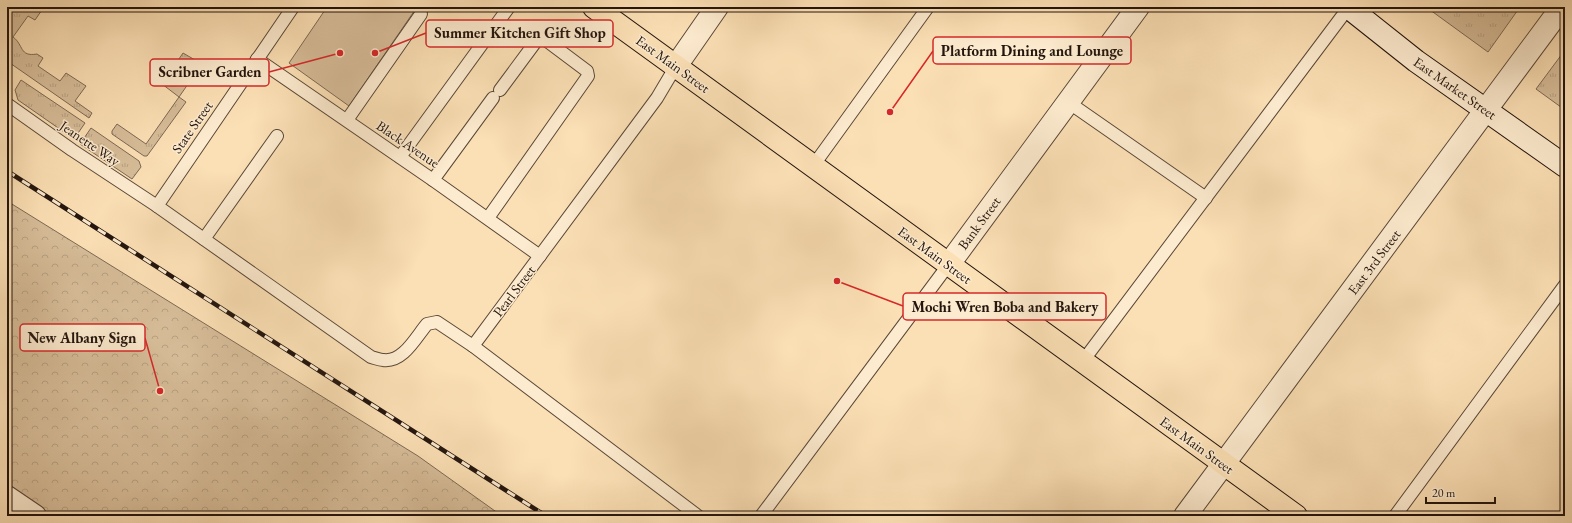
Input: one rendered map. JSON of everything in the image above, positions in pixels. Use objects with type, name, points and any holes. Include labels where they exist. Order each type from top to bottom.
[{"type":"main road","name":"East Main Street","points":[[594,7],[1296,516]]},
{"type":"street","name":"Pearl Street","points":[[676,66],[717,7]]},
{"type":"street","name":"Bank Street","points":[[949,264],[1138,7]]},
{"type":"street","name":"East Market Street","points":[[1349,7],[1416,61],[1565,166]]},
{"type":"street","name":"East 3rd Street","points":[[1185,516],[1562,7]]},
{"type":"street","points":[[7,497],[31,514]]},
{"type":"lane","name":"State Street","points":[[157,206],[293,7]]},
{"type":"lane","points":[[400,157],[509,7]]},
{"type":"lane","points":[[813,166],[928,7]]},
{"type":"lane","points":[[1082,361],[1349,7]]},
{"type":"lane","points":[[347,120],[421,14]]},
{"type":"lane","points":[[433,180],[537,40],[543,38],[587,71],[588,76],[488,218]]},
{"type":"lane","name":"Black Avenue","points":[[257,59],[488,218],[540,256]]},
{"type":"lane","name":"Pearl Street","points":[[473,346],[657,98],[676,66]]},
{"type":"lane","points":[[1068,102],[1206,198]]},
{"type":"lane","name":"Jeanette Way","points":[[7,104],[72,150],[157,206],[371,357],[384,361],[395,359],[405,351],[427,324],[432,322],[437,322],[473,346]]},
{"type":"lane","points":[[204,239],[277,136]]},
{"type":"lane","name":"Bank Street","points":[[762,516],[949,264]]},
{"type":"lane","points":[[1395,516],[1565,285]]},
{"type":"lane","points":[[473,346],[698,516]]},
{"type":"green space","points":[[7,7],[44,7],[35,20],[28,16],[13,37],[24,52],[27,54],[37,54],[43,58],[38,66],[60,81],[66,73],[86,86],[75,101],[92,113],[89,118],[7,61]]},
{"type":"green space","points":[[327,7],[417,7],[349,106],[289,63]]},
{"type":"green space","points":[[1426,7],[1520,7],[1488,52]]},
{"type":"green space","points":[[1565,50],[1565,110],[1536,89]]},
{"type":"green space","points":[[183,53],[202,64],[179,97],[162,84]]},
{"type":"green space","points":[[21,80],[85,123],[74,139],[18,100],[15,90]]},
{"type":"green space","points":[[179,97],[186,102],[147,156],[144,156],[112,134],[112,131],[117,124],[146,144]]},
{"type":"green space","points":[[91,128],[139,161],[141,167],[132,179],[80,144]]},
{"type":"green space","points":[[7,201],[418,456],[502,516],[7,516]]},
{"type":"railway","points":[[7,171],[546,516]]},
{"type":"place","name":"Scribner Garden","points":[[340,53]]},
{"type":"place","name":"Summer Kitchen Gift Shop","points":[[375,53]]},
{"type":"place","name":"Platform Dining and Lounge","points":[[890,112]]},
{"type":"place","name":"Mochi Wren Boba and Bakery","points":[[837,281]]},
{"type":"place","name":"New Albany Sign","points":[[160,391]]}]
